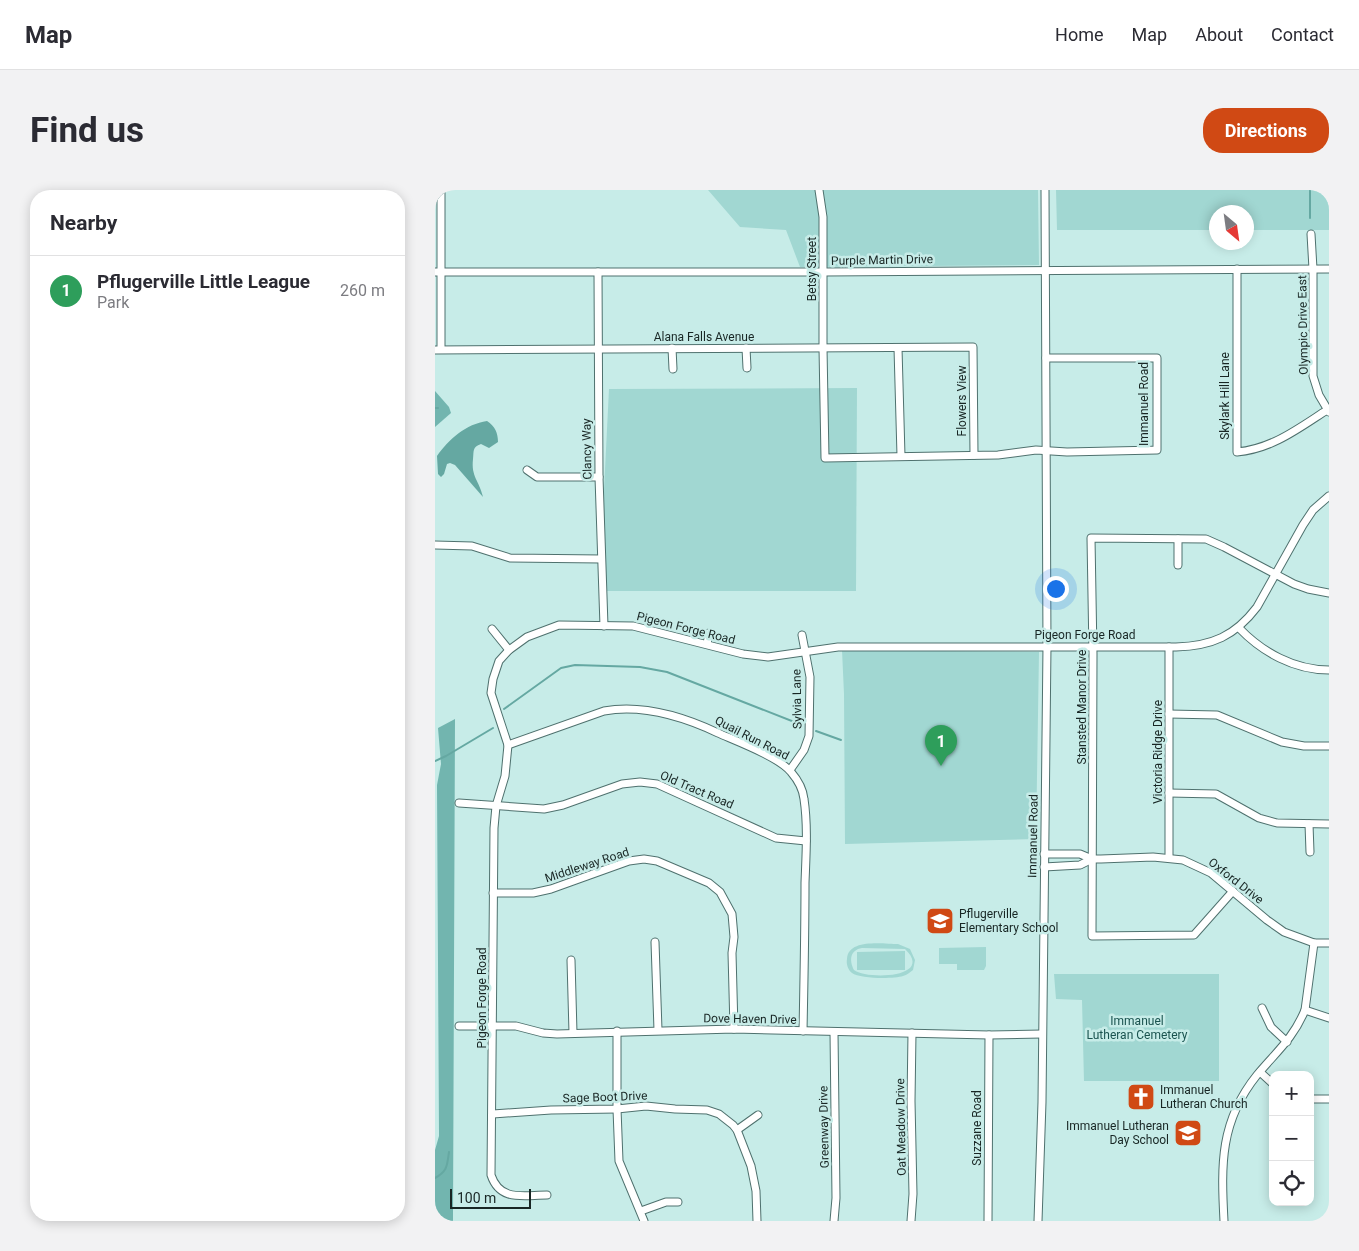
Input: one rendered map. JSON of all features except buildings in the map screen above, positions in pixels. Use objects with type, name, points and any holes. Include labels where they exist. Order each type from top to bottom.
[{"type":"street","points":[[438,349],[441,190]]},
{"type":"street","name":"Betsy Street","points":[[819,190],[823,217],[825,458],[901,456]]},
{"type":"street","name":"Immanuel Road","points":[[1039,1221],[1047,646],[1045,190]]},
{"type":"street","name":"Olympic Drive East","points":[[1311,234],[1313,269],[1313,376],[1319,395],[1328,411]]},
{"type":"street","name":"Skylark Hill Lane","points":[[1237,269],[1237,452],[1252,450],[1274,443],[1328,411]]},
{"type":"street","name":"Purple Martin Drive","points":[[438,272],[1329,269]]},
{"type":"street","name":"Clancy Way","points":[[598,272],[599,477],[604,626]]},
{"type":"street","name":"Alana Falls Avenue","points":[[438,349],[973,347]]},
{"type":"street","name":"Flowers View","points":[[973,347],[973,455]]},
{"type":"street","points":[[672,348],[673,369]]},
{"type":"street","points":[[746,348],[747,368]]},
{"type":"street","points":[[898,348],[901,456],[1047,451]]},
{"type":"street","name":"Immanuel Road","points":[[1046,358],[1157,358],[1157,450],[1047,451]]},
{"type":"street","points":[[527,470],[537,477],[599,477]]},
{"type":"street","name":"Pigeon Forge Road","points":[[547,1195],[508,1195],[498,1189],[491,1175],[494,828],[496,806],[505,776],[508,745],[491,694],[493,679],[499,661],[509,650],[527,636],[559,625],[633,626],[743,654],[768,657],[838,647],[1169,647],[1205,644],[1222,638],[1239,628],[1257,607],[1313,510],[1329,496]]},
{"type":"street","name":"Stansted Manor Drive","points":[[1233,891],[1194,935],[1092,936],[1093,646],[1091,538],[1206,539],[1225,547],[1275,575],[1308,589],[1329,593]]},
{"type":"street","points":[[1178,539],[1178,566]]},
{"type":"street","points":[[435,545],[471,546],[510,558],[601,559]]},
{"type":"street","points":[[1239,628],[1259,647],[1278,657],[1319,670],[1329,670]]},
{"type":"street","points":[[492,629],[509,650]]},
{"type":"street","points":[[707,644],[709,633]]},
{"type":"street","name":"Sylvia Lane","points":[[790,770],[804,750],[809,736],[810,677],[802,635]]},
{"type":"street","name":"Victoria Ridge Drive","points":[[1169,647],[1169,858]]},
{"type":"street","name":"Quail Run Road","points":[[508,745],[604,711],[620,708],[672,715],[695,722],[771,758],[790,770],[798,782],[804,798],[806,841],[803,1031]]},
{"type":"street","points":[[1169,714],[1217,715],[1282,742],[1303,746],[1329,746]]},
{"type":"street","name":"Old Tract Road","points":[[459,803],[544,809],[563,805],[622,784],[640,782],[657,784],[776,838],[806,841]]},
{"type":"street","points":[[1169,793],[1216,794],[1268,821],[1329,824]]},
{"type":"street","points":[[1309,824],[1310,852]]},
{"type":"street","points":[[1044,854],[1080,854],[1092,859]]},
{"type":"street","name":"Oxford Drive","points":[[1092,859],[1169,858],[1183,860],[1202,868],[1275,926],[1298,938],[1314,943],[1329,943]]},
{"type":"street","name":"Middleway Road","points":[[493,893],[533,893],[542,891],[629,861],[644,859],[657,861],[709,883],[720,892],[732,914],[734,938],[732,953],[734,1028]]},
{"type":"street","points":[[1043,867],[1081,865],[1092,859]]},
{"type":"street","points":[[655,942],[658,1030]]},
{"type":"street","points":[[1224,1221],[1224,1148],[1228,1130],[1239,1102],[1260,1072],[1287,1042],[1305,1010],[1314,943]]},
{"type":"street","points":[[571,960],[573,1033]]},
{"type":"street","points":[[1262,1008],[1271,1027],[1287,1042]]},
{"type":"street","points":[[1305,1010],[1329,1018]]},
{"type":"street","name":"Dove Haven Drive","points":[[459,1026],[517,1026],[543,1033],[734,1028],[833,1032],[989,1035],[1042,1034]]},
{"type":"street","points":[[617,1031],[619,1161],[644,1221]]},
{"type":"street","name":"Greenway Drive","points":[[833,1032],[836,1198],[834,1221]]},
{"type":"street","name":"Oat Meadow Drive","points":[[911,1221],[913,1194],[912,1033]]},
{"type":"street","name":"Suzzane Road","points":[[988,1221],[989,1035]]},
{"type":"street","points":[[1260,1072],[1269,1080]]},
{"type":"street","points":[[1314,1099],[1329,1099]]},
{"type":"street","name":"Sage Boot Drive","points":[[493,1114],[646,1106],[707,1110],[719,1114],[737,1130],[751,1166],[756,1191],[757,1221]]},
{"type":"street","points":[[737,1130],[758,1115]]},
{"type":"street","points":[[641,1211],[666,1202],[678,1202]]},
{"type":"green space","points":[[708,190],[1038,190],[1039,265],[800,267],[786,230],[740,227]]},
{"type":"green space","points":[[1056,190],[1329,190],[1329,230],[1254,230],[1254,205],[1209,205],[1209,230],[1057,230]]},
{"type":"green space","points":[[857,388],[856,591],[599,591],[609,389]]},
{"type":"green space","points":[[842,650],[1039,652],[1036,839],[845,844]]},
{"type":"green space","points":[[876,943],[898,944],[910,949],[915,960],[913,970],[907,974],[892,978],[877,978],[856,975],[849,970],[847,959],[849,952],[853,948]],"holes":[[[858,949],[905,949],[912,959],[912,966],[896,974],[872,975],[854,970],[852,966],[851,959],[853,953]]]},
{"type":"green space","points":[[986,947],[986,966],[984,970],[957,970],[957,964],[939,964],[939,948]]},
{"type":"green space","points":[[905,951],[905,970],[857,970],[857,952]]},
{"type":"green space","name":"Immanuel Lutheran Cemetery","points":[[1054,974],[1219,974],[1219,1081],[1084,1081],[1082,1000],[1056,999]]},
{"type":"shaded area","points":[[435,391],[449,407],[451,413],[435,427]]},
{"type":"shaded area","points":[[487,421],[495,430],[498,442],[489,448],[481,444],[476,446],[474,450],[473,470],[483,497],[455,465],[447,464],[441,477],[438,474],[437,456],[459,433],[472,425]]},
{"type":"shaded area","points":[[455,719],[453,1221],[435,1221],[435,1150],[439,1136],[437,785],[441,764],[438,728]]},
{"type":"waterway","points":[[1310,190],[1310,218]]},
{"type":"waterway","points":[[504,709],[561,668],[575,665],[640,667],[667,672],[802,725]]},
{"type":"waterway","points":[[435,761],[493,728]]},
{"type":"waterway","points":[[816,731],[841,740]]},
{"type":"waterway","points":[[435,1178],[445,1170],[449,1152]]},
{"type":"place","name":"Pflugerville Little League","points":[[941,766]]},
{"type":"place","name":"Pflugerville Elementary School","points":[[940,921]]},
{"type":"place","name":"Immanuel Lutheran Church","points":[[1141,1097]]},
{"type":"place","name":"Immanuel Lutheran Day School","points":[[1188,1133]]}]
